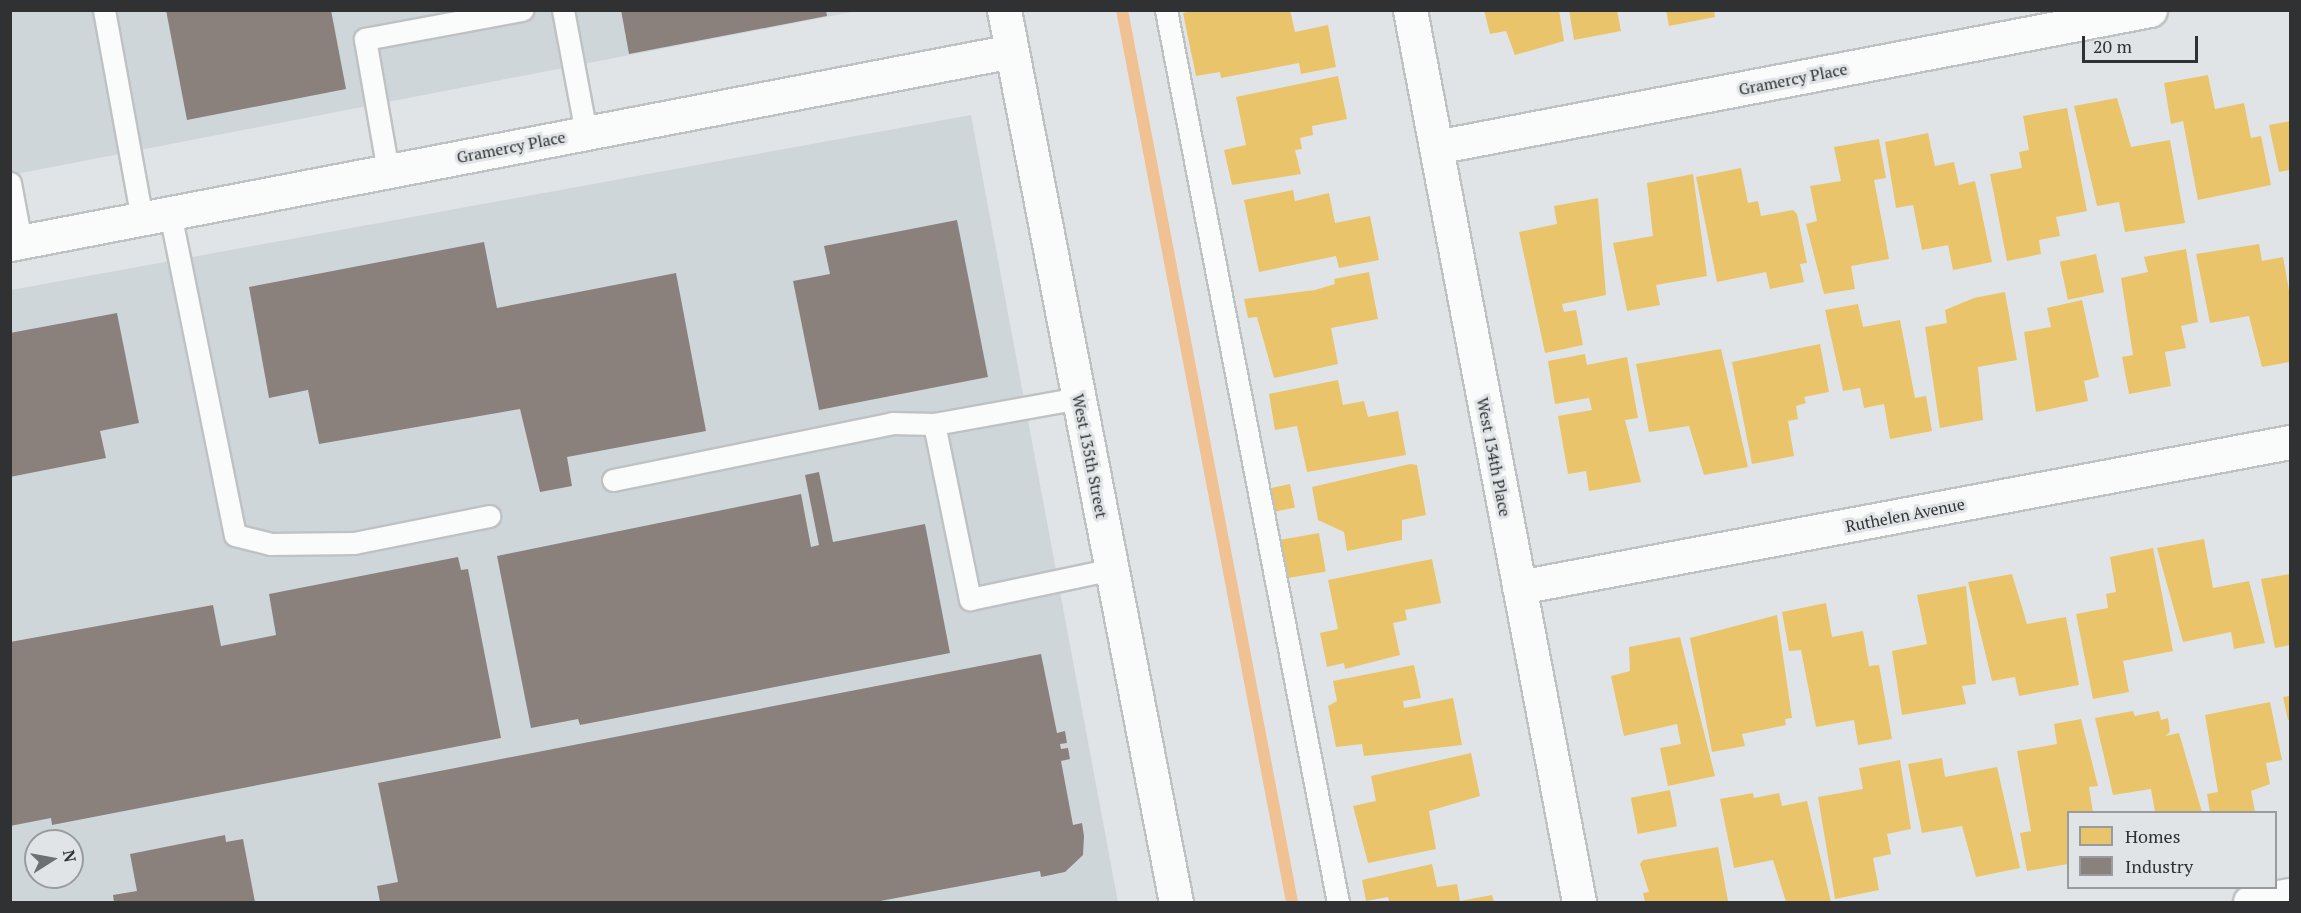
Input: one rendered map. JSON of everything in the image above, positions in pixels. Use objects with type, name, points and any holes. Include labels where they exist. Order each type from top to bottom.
[{"type":"street","name":"West 135th Street","points":[[1004,10],[1112,569],[1171,902]]},
{"type":"street","name":"West 134th Place","points":[[1410,10],[1579,903]]},
{"type":"street","name":"Gramercy Place","points":[[1436,147],[2150,10]]},
{"type":"street","name":"Gramercy Place","points":[[16,243],[1012,51]]},
{"type":"street","name":"Ruthelen Avenue","points":[[1519,587],[2290,442]]},
{"type":"street","points":[[2250,903],[2290,895]]},
{"type":"lane","points":[[104,10],[235,535],[270,544],[354,543],[489,516]]},
{"type":"lane","points":[[388,171],[365,39],[522,10]]},
{"type":"lane","points":[[563,10],[586,133]]},
{"type":"lane","points":[[1166,10],[1338,903]]},
{"type":"lane","points":[[10,183],[16,243]]},
{"type":"lane","points":[[613,480],[892,423],[934,423],[1079,398]]},
{"type":"lane","points":[[934,423],[970,599],[1112,569]]},
{"type":"shaded area","points":[[11,11],[857,11],[11,175]]},
{"type":"shaded area","points":[[971,115],[1118,902],[11,902],[11,290]]},
{"type":"building: Homes","points":[[1196,10],[1290,10],[1295,32],[1328,25],[1336,67],[1301,74],[1299,63],[1221,78],[1220,72],[1196,76],[1183,13]]},
{"type":"building: Homes","points":[[1484,10],[1559,10],[1564,41],[1515,55],[1506,31],[1490,34]]},
{"type":"building: Homes","points":[[1569,10],[1617,10],[1621,31],[1574,40]]},
{"type":"building: Homes","points":[[1666,10],[1714,10],[1715,17],[1669,26]]},
{"type":"building: Homes","points":[[2208,75],[2215,109],[2244,103],[2251,138],[2261,136],[2271,185],[2198,200],[2183,121],[2171,124],[2164,83]]},
{"type":"building: Homes","points":[[1338,76],[1347,119],[1312,126],[1313,135],[1300,138],[1302,149],[1295,150],[1301,174],[1232,185],[1224,150],[1246,145],[1236,97]]},
{"type":"building: Homes","points":[[2117,98],[2131,147],[2170,140],[2185,223],[2125,232],[2119,202],[2097,206],[2074,106]]},
{"type":"building: Homes","points":[[2067,108],[2087,211],[2056,217],[2060,236],[2039,240],[2041,254],[2007,261],[1990,174],[2022,168],[2019,152],[2029,150],[2023,116]]},
{"type":"building: Homes","points":[[2290,121],[2290,170],[2279,172],[2269,125]]},
{"type":"building: Homes","points":[[1928,133],[1935,166],[1954,162],[1959,185],[1975,181],[1992,262],[1953,270],[1948,245],[1922,250],[1913,205],[1896,208],[1885,142]]},
{"type":"building: Homes","points":[[1879,139],[1886,178],[1874,180],[1889,259],[1851,266],[1855,289],[1824,294],[1806,224],[1817,221],[1810,186],[1841,181],[1834,147]]},
{"type":"building: Homes","points":[[1741,168],[1748,203],[1758,201],[1761,216],[1793,210],[1797,214],[1807,263],[1800,264],[1804,282],[1770,289],[1766,272],[1717,282],[1696,177]]},
{"type":"building: Homes","points":[[1693,174],[1707,276],[1656,285],[1660,305],[1627,311],[1613,243],[1653,236],[1647,183]]},
{"type":"building: Homes","points":[[1293,190],[1295,201],[1329,193],[1335,223],[1370,216],[1379,260],[1339,268],[1336,256],[1259,272],[1244,200]]},
{"type":"building: Homes","points":[[1598,198],[1606,295],[1562,304],[1564,312],[1576,310],[1583,345],[1545,353],[1519,232],[1557,224],[1554,206]]},
{"type":"building: Homes","points":[[2259,244],[2262,261],[2283,257],[2290,296],[2290,362],[2262,367],[2249,316],[2210,323],[2196,254]]},
{"type":"building: Homes","points":[[2186,249],[2198,322],[2181,326],[2186,348],[2165,352],[2171,386],[2129,394],[2122,357],[2133,355],[2121,278],[2148,272],[2144,257]]},
{"type":"building: Homes","points":[[2096,254],[2104,292],[2068,300],[2060,262]]},
{"type":"building: Homes","points":[[1369,272],[1378,319],[1331,328],[1338,364],[1274,378],[1257,317],[1248,318],[1244,299],[1315,290],[1335,284],[1334,279]]},
{"type":"building: Homes","points":[[2005,292],[2017,360],[1978,367],[1983,420],[1940,428],[1925,327],[1947,323],[1945,310],[1974,298]]},
{"type":"building: Homes","points":[[2082,300],[2099,377],[2084,381],[2088,401],[2036,412],[2024,332],[2051,327],[2047,308]]},
{"type":"building: Homes","points":[[1858,304],[1863,327],[1900,320],[1915,398],[1926,396],[1932,431],[1890,439],[1884,404],[1864,408],[1860,388],[1843,391],[1825,310]]},
{"type":"building: Homes","points":[[1820,344],[1829,392],[1804,397],[1806,403],[1796,406],[1798,419],[1788,421],[1794,456],[1752,464],[1732,362]]},
{"type":"building: Homes","points":[[1721,349],[1748,467],[1704,475],[1689,426],[1649,432],[1636,364]]},
{"type":"building: Homes","points":[[1585,354],[1587,365],[1627,357],[1638,418],[1625,420],[1641,482],[1589,491],[1586,471],[1568,474],[1558,416],[1592,410],[1589,398],[1555,404],[1548,361]]},
{"type":"building: Homes","points":[[1338,380],[1343,405],[1364,401],[1368,417],[1398,411],[1406,455],[1307,472],[1297,426],[1275,430],[1269,394]]},
{"type":"building: Homes","points":[[1410,464],[1417,465],[1426,515],[1402,520],[1402,540],[1347,551],[1344,532],[1318,520],[1312,487]]},
{"type":"building: Homes","points":[[1290,484],[1295,507],[1272,512],[1268,489]]},
{"type":"building: Homes","points":[[1319,533],[1326,571],[1286,578],[1280,540]]},
{"type":"building: Homes","points":[[2204,539],[2213,588],[2249,581],[2265,643],[2234,649],[2231,632],[2183,642],[2157,548]]},
{"type":"building: Homes","points":[[2153,548],[2173,651],[2123,661],[2129,692],[2093,699],[2076,614],[2108,608],[2106,594],[2116,592],[2110,557]]},
{"type":"building: Homes","points":[[1432,559],[1441,603],[1405,610],[1407,620],[1393,623],[1400,655],[1345,669],[1344,663],[1327,667],[1320,633],[1338,629],[1328,580]]},
{"type":"building: Homes","points":[[2012,574],[2027,624],[2066,617],[2079,685],[2019,696],[2015,677],[1992,681],[1968,582]]},
{"type":"building: Homes","points":[[2290,574],[2290,645],[2275,648],[2261,579]]},
{"type":"building: Homes","points":[[1966,586],[1976,684],[1962,686],[1966,704],[1902,715],[1892,651],[1927,644],[1917,595]]},
{"type":"building: Homes","points":[[1826,603],[1832,637],[1863,631],[1869,666],[1879,665],[1892,739],[1858,745],[1854,720],[1816,727],[1801,650],[1789,651],[1782,612]]},
{"type":"building: Homes","points":[[1777,615],[1792,718],[1785,719],[1786,725],[1742,734],[1745,746],[1712,752],[1690,638]]},
{"type":"building: Homes","points":[[1680,637],[1715,776],[1668,786],[1660,748],[1681,744],[1677,724],[1624,736],[1611,676],[1630,671],[1629,647]]},
{"type":"building: Homes","points":[[1414,665],[1421,698],[1403,701],[1404,708],[1453,698],[1462,745],[1364,756],[1362,744],[1336,747],[1328,706],[1337,701],[1333,681]]},
{"type":"building: Homes","points":[[2290,696],[2290,720],[2288,720],[2283,697]]},
{"type":"building: Homes","points":[[2270,702],[2282,760],[2266,763],[2270,784],[2251,791],[2255,811],[2210,811],[2207,794],[2218,792],[2205,715]]},
{"type":"building: Homes","points":[[2133,711],[2135,716],[2159,711],[2161,720],[2168,718],[2170,732],[2165,736],[2179,733],[2202,811],[2155,811],[2151,789],[2113,795],[2095,718]]},
{"type":"building: Homes","points":[[2081,719],[2098,786],[2089,787],[2093,811],[2067,811],[2067,864],[2027,871],[2020,833],[2031,831],[2017,751],[2057,744],[2054,724]]},
{"type":"building: Homes","points":[[1471,753],[1480,796],[1429,811],[1436,849],[1368,863],[1353,806],[1376,801],[1371,776]]},
{"type":"building: Homes","points":[[1942,758],[1945,777],[1997,767],[2020,868],[1976,877],[1962,826],[1922,833],[1908,764]]},
{"type":"building: Homes","points":[[1900,760],[1911,829],[1887,834],[1891,854],[1873,858],[1879,890],[1835,899],[1818,797],[1863,789],[1859,768]]},
{"type":"building: Homes","points":[[1670,790],[1677,826],[1638,834],[1631,798]]},
{"type":"building: Homes","points":[[1753,793],[1754,798],[1779,793],[1782,806],[1807,801],[1831,902],[1786,902],[1773,860],[1734,868],[1720,799]]},
{"type":"building: Homes","points":[[1718,847],[1728,901],[1735,902],[1645,902],[1643,893],[1649,892],[1640,864],[1643,860]]},
{"type":"building: Homes","points":[[1432,864],[1437,887],[1457,884],[1460,901],[1492,895],[1494,902],[1389,902],[1388,897],[1366,901],[1362,880]]},
{"type":"building: Industry","points":[[166,10],[331,10],[346,89],[187,120]]},
{"type":"building: Industry","points":[[621,10],[826,10],[827,16],[629,54]]},
{"type":"building: Industry","points":[[957,220],[988,377],[819,410],[793,281],[830,274],[824,246]]},
{"type":"building: Industry","points":[[484,242],[497,308],[676,273],[706,431],[567,457],[572,486],[540,492],[520,409],[319,444],[308,390],[269,398],[249,287]]},
{"type":"building: Industry","points":[[117,313],[139,423],[100,431],[106,458],[10,477],[10,333]]},
{"type":"building: Industry","points":[[819,472],[833,542],[925,524],[950,653],[580,725],[578,719],[531,728],[497,556],[801,494],[811,547],[819,545],[805,475]]},
{"type":"building: Industry","points":[[458,557],[461,570],[468,569],[501,738],[52,825],[51,818],[10,826],[10,642],[213,605],[221,646],[276,635],[269,594]]},
{"type":"building: Industry","points":[[1041,654],[1057,733],[1065,731],[1067,743],[1060,744],[1061,749],[1068,748],[1070,759],[1061,761],[1073,825],[1082,823],[1084,836],[1083,855],[1065,872],[1041,877],[1040,871],[875,902],[380,902],[377,886],[398,882],[378,783]]},
{"type":"building: Industry","points":[[225,835],[226,842],[243,839],[255,902],[114,902],[113,895],[137,891],[130,854]]},
{"type":"waterway","points":[[1122,10],[1292,902]]}]
